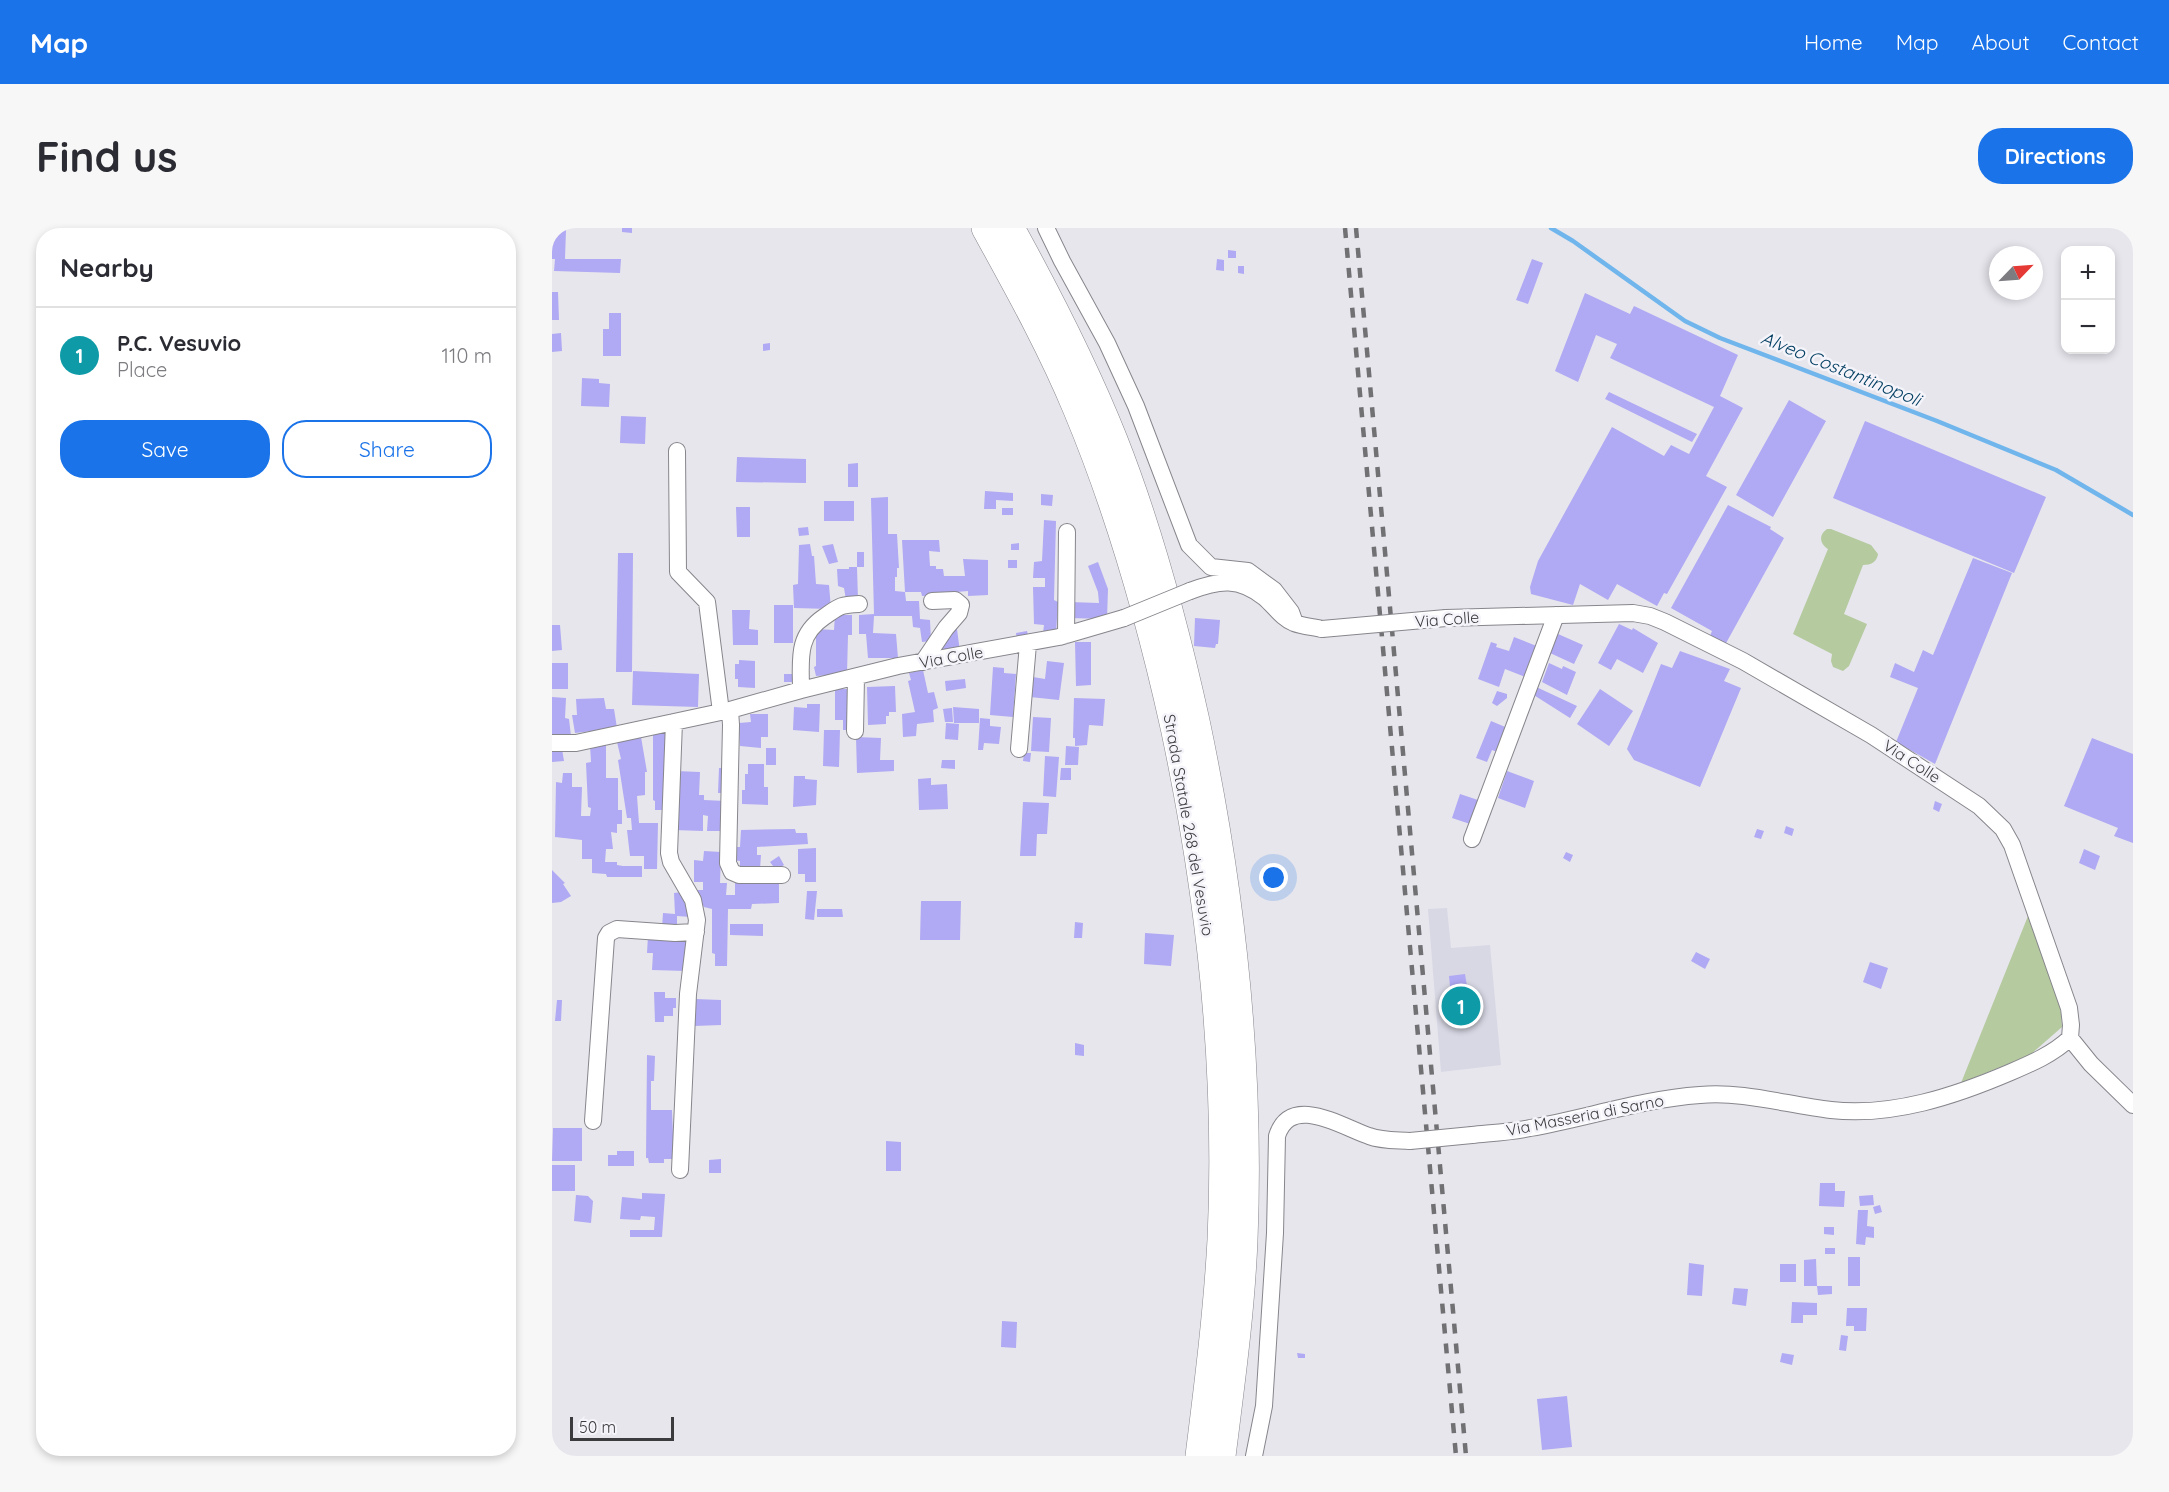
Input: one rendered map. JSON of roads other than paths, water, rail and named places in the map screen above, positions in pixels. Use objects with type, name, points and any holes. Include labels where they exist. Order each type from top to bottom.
[{"type":"highway","name":"Strada Statale 268 del Vesuvio","points":[[985,228],[1040,328],[1096,457],[1134,566],[1165,686],[1184,773],[1199,860],[1214,985],[1222,1121],[1221,1238],[1213,1351],[1199,1456]]},
{"type":"highway","name":"Strada Statale 268 del Vesuvio","points":[[1011,228],[1080,360],[1137,502],[1187,680],[1206,771],[1218,841],[1237,985],[1243,1061],[1244,1240],[1236,1351],[1222,1456]]},
{"type":"street","points":[[1046,228],[1107,343],[1136,406],[1189,545],[1211,567],[1248,571],[1274,590],[1291,612],[1295,623]]},
{"type":"street","points":[[677,451],[678,572],[707,602],[725,711],[731,725],[728,863],[732,872],[739,875],[782,875]]},
{"type":"street","points":[[1066,635],[1067,532]]},
{"type":"street","name":"Via Colle","points":[[552,744],[576,743],[725,711],[856,676],[1066,635],[1124,618],[1210,583],[1229,581],[1246,586],[1295,623],[1322,629],[1446,618],[1633,613],[1650,616],[1798,692],[1881,741],[1979,806],[2003,829],[2012,845],[2069,1008],[2070,1038]]},
{"type":"street","points":[[923,662],[959,613],[961,605],[955,600],[932,601]]},
{"type":"street","points":[[801,690],[801,652],[804,637],[811,626],[841,605],[859,604]]},
{"type":"street","points":[[1472,839],[1556,615]]},
{"type":"street","points":[[1019,749],[1028,644]]},
{"type":"street","points":[[855,731],[856,676]]},
{"type":"street","points":[[674,722],[669,853],[671,862],[696,907],[697,920],[688,994],[680,1170]]},
{"type":"street","points":[[592,1120],[605,945],[609,933],[617,929],[696,932]]},
{"type":"street","points":[[2070,1038],[2091,1064],[2133,1105]]},
{"type":"street","name":"Via Masseria di Sarno","points":[[1254,1456],[1264,1406],[1275,1233],[1276,1136],[1280,1126],[1287,1120],[1297,1116],[1311,1115],[1372,1137],[1410,1141],[1532,1128],[1665,1099],[1702,1094],[1748,1096],[1832,1110],[1891,1109],[1941,1097],[1997,1078],[2049,1054],[2070,1038]]},
{"type":"waterway","name":"Alveo Costantinopoli","points":[[1551,228],[1573,241],[1685,321],[1720,338],[1937,421],[2056,470],[2133,515]]},
{"type":"railway","points":[[1345,228],[1456,1456]]},
{"type":"railway","points":[[1356,228],[1466,1456]]},
{"type":"place","name":"P.C. Vesuvio","points":[[1461,1006]]}]
